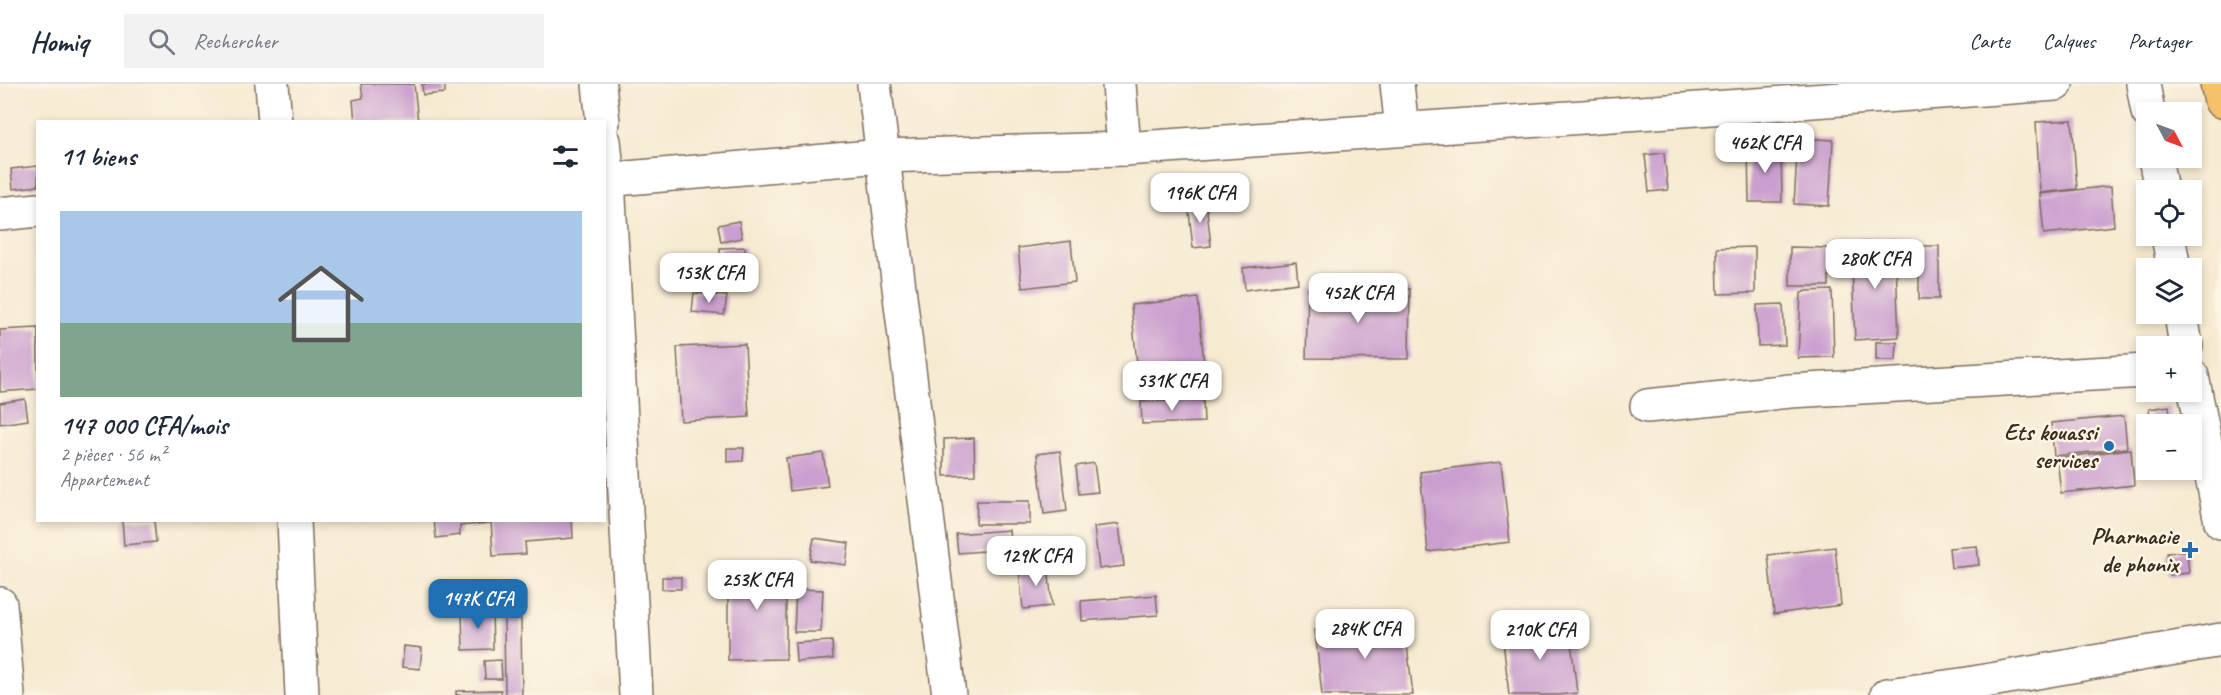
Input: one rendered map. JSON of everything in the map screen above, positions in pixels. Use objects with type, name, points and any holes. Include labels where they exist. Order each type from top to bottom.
[{"type":"highway","points":[[2217,84],[2221,101]]},
{"type":"street","points":[[272,84],[275,120]]},
{"type":"street","points":[[599,84],[603,120]]},
{"type":"street","points":[[874,84],[949,695]]},
{"type":"street","points":[[1119,84],[1124,149]]},
{"type":"street","points":[[1397,84],[1402,129]]},
{"type":"street","points":[[636,695],[606,180],[882,156],[1124,149],[2056,84]]},
{"type":"street","points":[[2143,84],[2146,102]]},
{"type":"street","points":[[0,214],[36,210]]},
{"type":"street","points":[[1647,406],[1790,391],[2136,372]]},
{"type":"street","points":[[2197,402],[2221,522]]},
{"type":"street","points":[[294,522],[302,695]]},
{"type":"street","points":[[0,604],[8,695]]},
{"type":"street","points":[[1887,695],[1968,684],[2221,640]]},
{"type":"building","points":[[361,84],[414,84],[418,120],[355,120],[353,100],[363,98]]},
{"type":"building","points":[[422,84],[445,84],[445,93],[423,95]]},
{"type":"building","points":[[2072,120],[2077,189],[2040,193],[2036,122]]},
{"type":"building","points":[[1798,138],[1833,140],[1829,206],[1794,204]]},
{"type":"building","points":[[1781,146],[1782,202],[1749,202],[1748,147]]},
{"type":"building","points":[[1664,153],[1668,190],[1649,192],[1645,155]]},
{"type":"building","points":[[36,166],[36,186],[13,189],[11,169]]},
{"type":"building","points":[[2111,186],[2114,226],[2044,234],[2040,194]]},
{"type":"building","points":[[1206,201],[1211,246],[1193,248],[1188,203]]},
{"type":"building","points":[[739,221],[742,238],[721,242],[718,225]]},
{"type":"building","points":[[1895,240],[1899,337],[1855,340],[1851,243]]},
{"type":"building","points":[[1071,241],[1075,282],[1022,288],[1018,248]]},
{"type":"building","points":[[1919,246],[1939,246],[1939,299],[1919,299]]},
{"type":"building","points":[[745,247],[745,287],[721,288],[720,248]]},
{"type":"building","points":[[1755,247],[1755,293],[1718,294],[1717,248]]},
{"type":"building","points":[[1790,247],[1829,248],[1829,286],[1790,286]]},
{"type":"building","points":[[1296,262],[1298,283],[1245,290],[1243,268]]},
{"type":"building","points":[[1308,288],[1410,289],[1409,359],[1306,358]]},
{"type":"building","points":[[1832,290],[1834,357],[1798,358],[1801,293]]},
{"type":"building","points":[[694,293],[727,296],[724,315],[692,312]]},
{"type":"building","points":[[1198,298],[1206,387],[1140,393],[1131,305]]},
{"type":"building","points":[[1783,304],[1785,345],[1758,346],[1757,305]]},
{"type":"building","points":[[36,328],[36,389],[0,392],[0,330]]},
{"type":"building","points":[[1876,342],[1897,342],[1896,360],[1876,360]]},
{"type":"building","points":[[745,344],[749,417],[681,421],[677,347]]},
{"type":"building","points":[[25,399],[28,420],[0,424],[0,403]]},
{"type":"building","points":[[1203,400],[1204,422],[1142,424],[1141,402]]},
{"type":"building","points":[[2169,406],[2170,414],[2150,414],[2149,409]]},
{"type":"building","points":[[2124,416],[2127,448],[2054,456],[2051,423]]},
{"type":"building","points":[[974,438],[975,475],[944,476],[944,439]]},
{"type":"building","points":[[727,448],[744,448],[743,461],[727,462]]},
{"type":"building","points":[[2131,449],[2134,485],[2061,493],[2057,458]]},
{"type":"building","points":[[1060,451],[1067,511],[1044,514],[1037,454]]},
{"type":"building","points":[[823,453],[828,486],[790,491],[786,458]]},
{"type":"building","points":[[1501,462],[1510,542],[1428,552],[1420,472]]},
{"type":"building","points":[[1094,463],[1098,492],[1079,494],[1076,466]]},
{"type":"building","points":[[977,501],[1030,501],[1030,524],[976,524]]},
{"type":"building","points":[[122,522],[154,522],[156,542],[124,545]]},
{"type":"building","points":[[434,522],[490,522],[460,526],[460,535],[436,538]]},
{"type":"building","points":[[491,522],[572,522],[573,538],[525,542],[526,554],[493,556]]},
{"type":"building","points":[[1119,524],[1124,566],[1099,569],[1094,527]]},
{"type":"building","points":[[1009,530],[1011,549],[958,553],[956,534]]},
{"type":"building","points":[[814,538],[849,543],[846,565],[810,560]]},
{"type":"building","points":[[1977,546],[1979,565],[1951,568],[1949,548]]},
{"type":"building","points":[[1835,547],[1841,605],[1774,614],[1768,555]]},
{"type":"building","points":[[2187,551],[2189,573],[2169,575],[2167,553]]},
{"type":"building","points":[[728,563],[786,563],[786,659],[728,660]]},
{"type":"building","points":[[1048,565],[1052,606],[1023,609],[1019,569]]},
{"type":"building","points":[[662,577],[681,577],[681,589],[662,589]]},
{"type":"building","points":[[796,589],[823,590],[821,632],[794,632]]},
{"type":"building","points":[[1156,595],[1158,615],[1082,621],[1081,601]]},
{"type":"building","points":[[492,611],[493,649],[463,650],[462,612]]},
{"type":"building","points":[[504,619],[521,619],[522,695],[505,695]]},
{"type":"building","points":[[1404,619],[1413,695],[1322,695],[1315,630]]},
{"type":"building","points":[[1569,623],[1577,693],[1509,695],[1502,631]]},
{"type":"building","points":[[832,641],[833,659],[796,662],[795,643]]},
{"type":"building","points":[[404,646],[422,648],[420,669],[402,667]]},
{"type":"building","points":[[501,660],[502,679],[485,679],[484,661]]},
{"type":"building","points":[[501,690],[501,695],[456,695],[456,691]]},
{"type":"place","name":"Ets kouassi services","points":[[2109,446]]},
{"type":"place","name":"Pharmacie de phonix","points":[[2190,550]]}]
